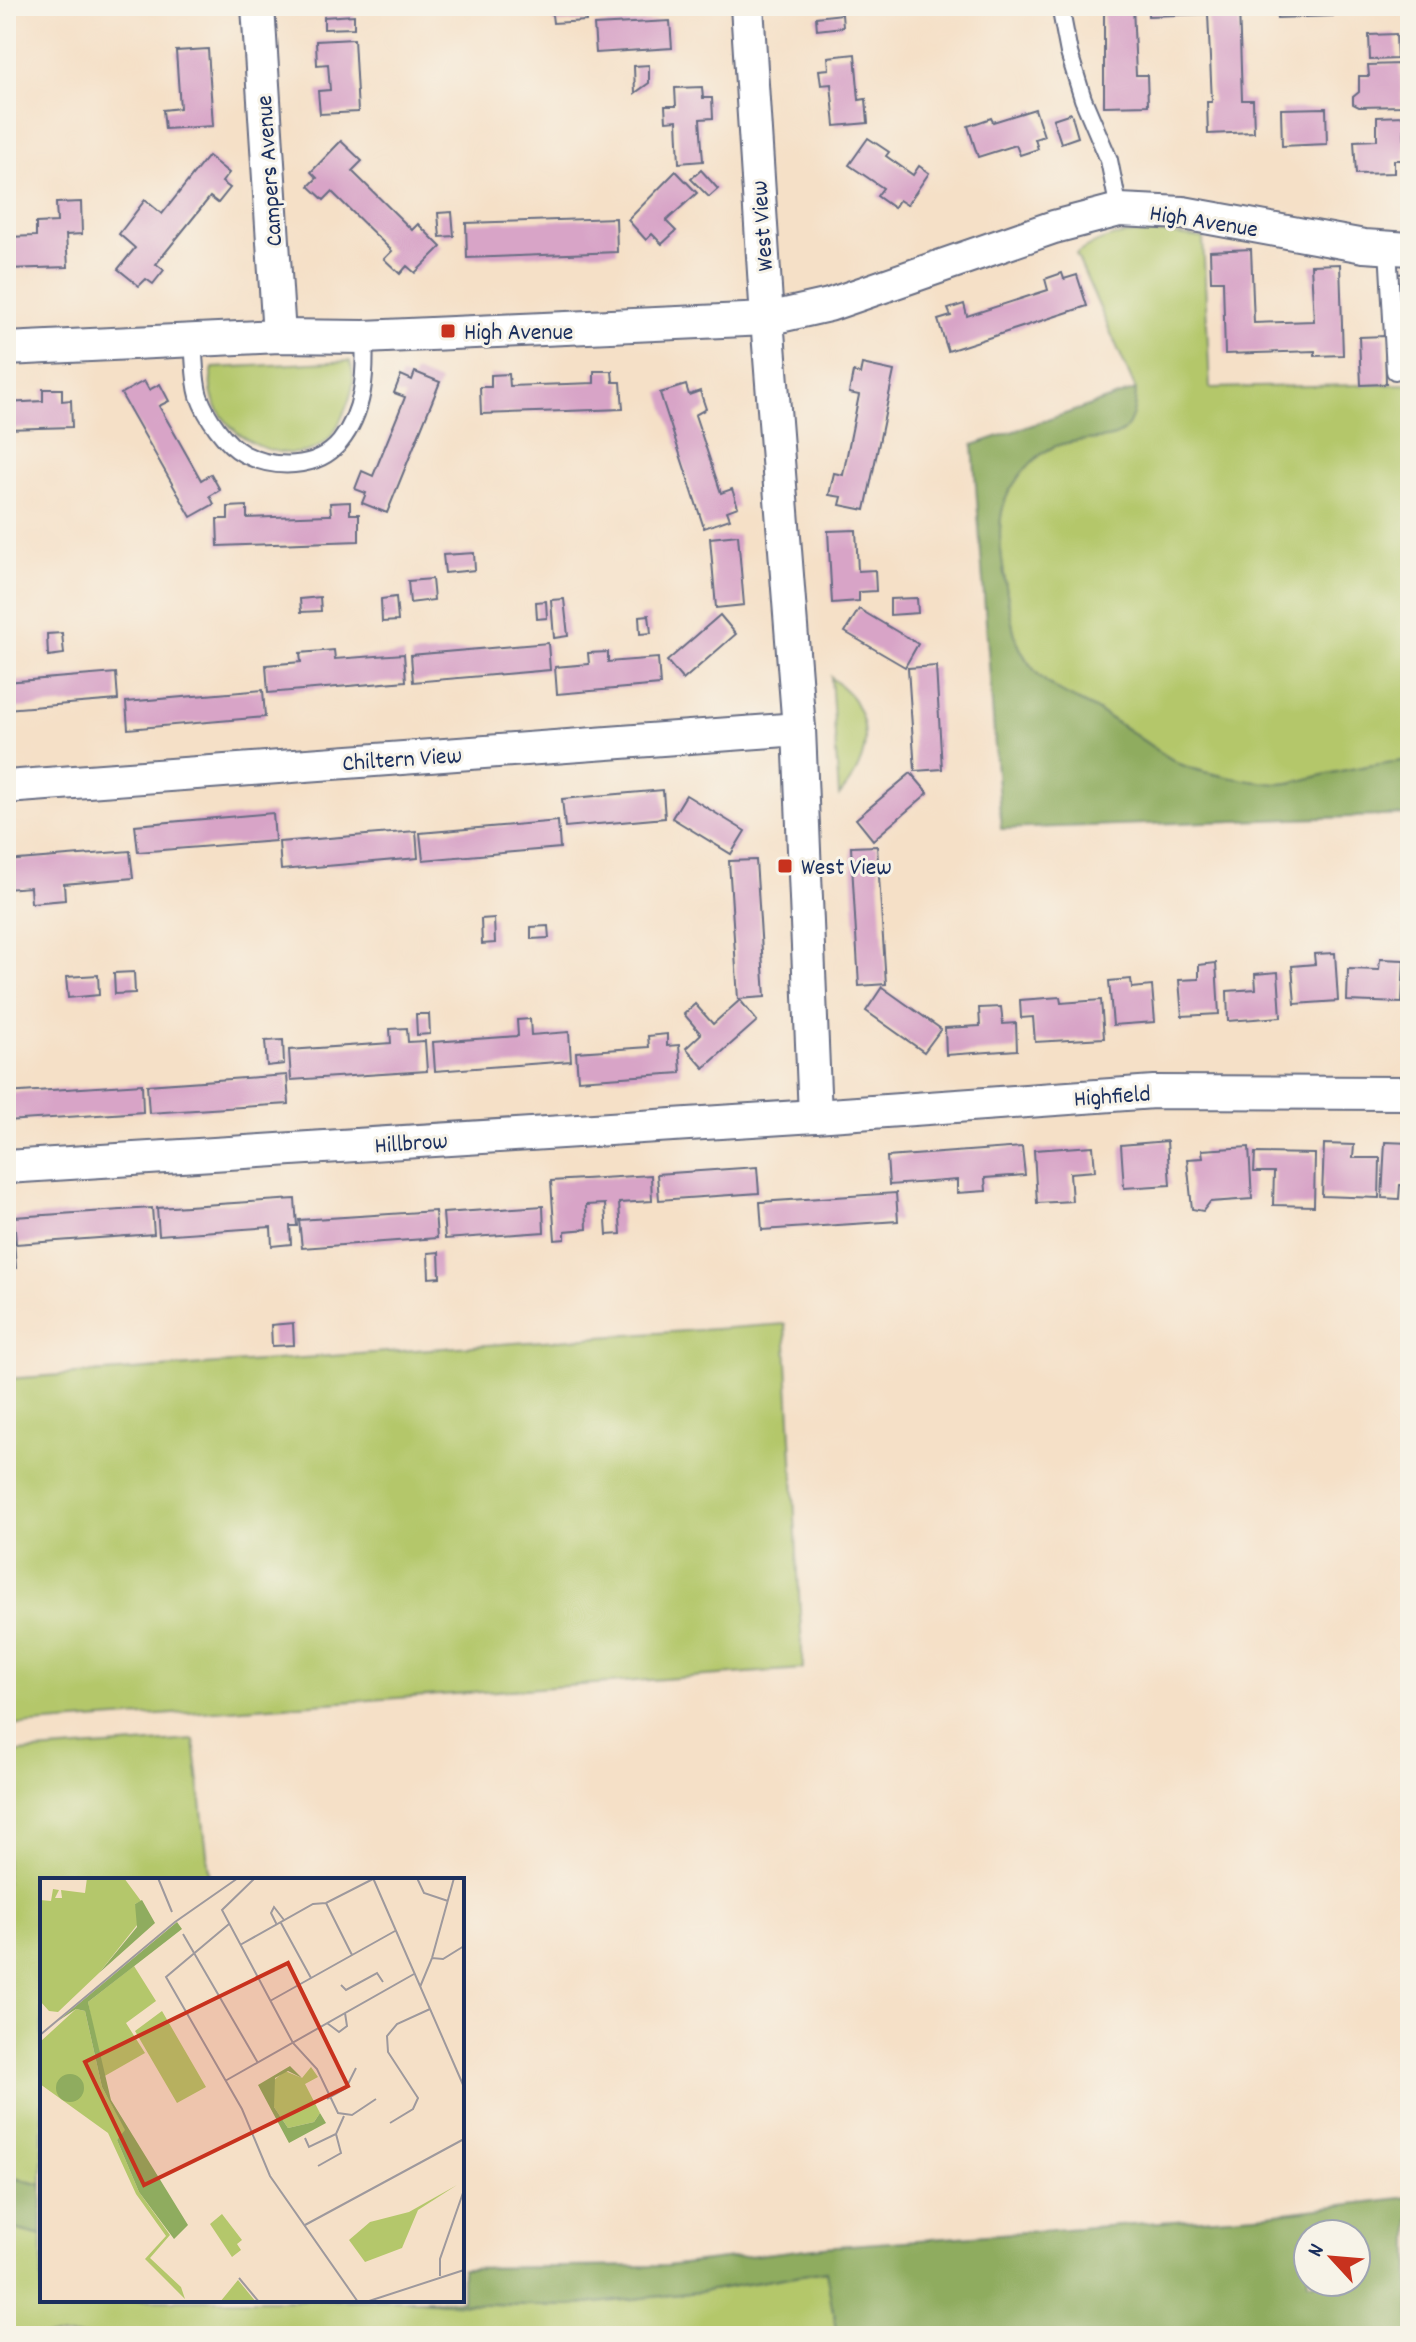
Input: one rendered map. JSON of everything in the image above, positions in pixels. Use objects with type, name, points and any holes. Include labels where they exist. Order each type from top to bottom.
[{"type":"street","name":"Campers Avenue","points":[[258,6],[279,336]]},
{"type":"street","name":"West View","points":[[747,6],[767,319],[799,729],[815,1116]]},
{"type":"street","name":"High Avenue","points":[[6,349],[767,319],[829,305],[1054,227],[1119,210],[1183,213],[1260,229],[1399,248]]},
{"type":"street","name":"Chiltern View","points":[[6,787],[799,729]]},
{"type":"street","name":"Highfield","points":[[815,1116],[1154,1092],[1410,1093]]},
{"type":"street","name":"Hillbrow","points":[[6,1167],[815,1116]]},
{"type":"lane","points":[[1060,6],[1069,53],[1083,99],[1109,160],[1119,210]]},
{"type":"lane","points":[[1395,371],[1392,315],[1399,248]]},
{"type":"lane","points":[[1392,315],[1410,314]]},
{"type":"lane","points":[[193,342],[200,398],[224,437],[243,453],[268,462],[296,465],[320,458],[339,443],[359,407],[366,371],[364,337]]},
{"type":"green space","points":[[1162,233],[1203,238],[1210,388],[1410,384],[1410,760],[1279,784],[1242,780],[1199,770],[1178,763],[1102,713],[1054,688],[1035,671],[1018,644],[1001,552],[1000,525],[1006,499],[1021,475],[1043,453],[1071,442],[1121,433],[1129,425],[1134,411],[1136,390],[1076,254],[1117,236]]},
{"type":"green space","points":[[350,361],[353,385],[340,421],[328,440],[310,450],[290,453],[268,449],[248,440],[230,426],[217,409],[211,389],[213,368]]},
{"type":"green space","points":[[1136,390],[1134,411],[1129,425],[1121,433],[1049,449],[1026,469],[1006,499],[1000,538],[1011,615],[1022,653],[1054,688],[1102,713],[1178,763],[1199,770],[1242,780],[1279,784],[1410,760],[1410,815],[1001,829],[973,445]]},
{"type":"green space","points":[[831,677],[854,700],[864,726],[865,739],[855,774],[839,796]]},
{"type":"green space","points":[[785,1324],[803,1669],[6,1726],[6,1379]]},
{"type":"green space","points":[[194,1740],[210,1878],[40,1878],[40,2184],[6,2175],[6,1753]]},
{"type":"green space","points":[[6,2176],[40,2184],[40,2236],[6,2227]]},
{"type":"green space","points":[[1410,2197],[1410,2336],[837,2336],[826,2271],[699,2292],[569,2306],[434,2302],[464,2302],[464,2268],[666,2266],[823,2247],[1269,2214]]},
{"type":"green space","points":[[6,2227],[40,2236],[40,2302],[434,2302],[569,2306],[699,2292],[827,2271],[837,2336],[6,2336]]},
{"type":"building","points":[[551,6],[585,6],[586,21],[553,23]]},
{"type":"building","points":[[1104,6],[1133,6],[1136,75],[1147,75],[1148,105],[1104,106]]},
{"type":"building","points":[[1148,6],[1239,6],[1242,100],[1253,100],[1254,132],[1208,134],[1207,102],[1212,102],[1208,14],[1148,16]]},
{"type":"building","points":[[1277,6],[1333,6],[1333,16],[1277,18]]},
{"type":"building","points":[[842,14],[843,27],[817,30],[816,17]]},
{"type":"building","points":[[354,15],[354,28],[324,29],[324,17]]},
{"type":"building","points":[[670,21],[672,48],[596,53],[594,25]]},
{"type":"building","points":[[1396,34],[1397,59],[1370,60],[1369,35]]},
{"type":"building","points":[[354,39],[358,112],[320,114],[318,91],[330,90],[328,64],[317,65],[316,41]]},
{"type":"building","points":[[208,49],[213,126],[165,129],[163,110],[180,108],[176,51]]},
{"type":"building","points":[[855,54],[859,100],[866,99],[868,123],[835,126],[831,84],[821,85],[819,70],[829,69],[828,57]]},
{"type":"building","points":[[1400,64],[1402,106],[1359,107],[1353,104],[1353,97],[1359,92],[1359,76],[1369,76],[1368,65]]},
{"type":"building","points":[[649,65],[649,83],[635,93],[634,66]]},
{"type":"building","points":[[702,87],[703,98],[712,98],[713,118],[700,119],[703,161],[679,163],[677,120],[666,121],[665,106],[676,106],[675,88]]},
{"type":"building","points":[[1326,108],[1327,144],[1282,146],[1281,109]]},
{"type":"building","points":[[1035,109],[1044,136],[1035,139],[1038,149],[1020,155],[1016,145],[978,157],[968,126]]},
{"type":"building","points":[[1071,113],[1078,137],[1061,143],[1053,119]]},
{"type":"building","points":[[1404,116],[1405,160],[1394,160],[1394,173],[1356,174],[1354,141],[1377,140],[1377,117]]},
{"type":"building","points":[[868,138],[889,152],[886,156],[913,175],[919,166],[929,173],[907,205],[899,200],[894,208],[877,196],[883,188],[849,165]]},
{"type":"building","points":[[341,141],[362,161],[352,171],[412,230],[418,224],[441,247],[415,273],[407,266],[400,274],[384,259],[392,251],[332,192],[324,200],[309,186],[317,178],[311,172]]},
{"type":"building","points":[[208,156],[229,173],[222,182],[230,188],[218,203],[210,197],[156,264],[164,270],[153,284],[146,279],[139,286],[118,269],[135,248],[119,234],[145,200],[162,214]]},
{"type":"building","points":[[701,170],[718,189],[709,197],[691,179]]},
{"type":"building","points":[[676,171],[697,193],[666,221],[676,231],[662,244],[652,234],[646,240],[628,220]]},
{"type":"building","points":[[81,202],[82,234],[66,235],[68,267],[6,269],[6,237],[36,236],[36,223],[57,222],[56,203]]},
{"type":"building","points":[[452,212],[454,236],[440,237],[438,213]]},
{"type":"building","points":[[616,218],[617,252],[467,258],[466,223]]},
{"type":"building","points":[[1251,249],[1254,323],[1314,321],[1311,265],[1340,264],[1343,355],[1315,356],[1315,351],[1225,354],[1223,281],[1211,281],[1210,251]]},
{"type":"building","points":[[1062,273],[1064,279],[1077,275],[1087,306],[948,351],[938,320],[951,316],[948,309],[964,304],[967,316],[1048,290],[1045,279]]},
{"type":"building","points":[[1410,273],[1410,299],[1398,300],[1397,274]]},
{"type":"building","points":[[1385,336],[1386,384],[1361,385],[1359,337]]},
{"type":"building","points":[[862,364],[894,371],[865,510],[840,505],[842,497],[829,495],[834,473],[843,475],[859,395],[849,393],[853,372],[860,374]]},
{"type":"building","points":[[594,371],[612,371],[613,382],[621,382],[623,409],[481,414],[480,387],[491,387],[491,375],[509,374],[510,386],[594,383]]},
{"type":"building","points":[[415,372],[440,382],[387,513],[362,503],[366,493],[355,489],[362,471],[373,476],[404,400],[405,397],[394,393],[401,375],[412,380]]},
{"type":"building","points":[[144,381],[149,390],[160,384],[169,401],[159,406],[201,480],[211,474],[220,490],[210,496],[214,504],[191,517],[121,394]]},
{"type":"building","points":[[686,385],[689,395],[700,391],[706,409],[695,415],[721,493],[732,489],[738,507],[727,511],[730,519],[704,528],[660,393]]},
{"type":"building","points":[[43,389],[62,389],[62,401],[71,400],[72,427],[6,429],[6,403],[43,401]]},
{"type":"building","points":[[350,502],[350,514],[359,514],[359,541],[218,546],[217,519],[228,519],[228,507],[247,506],[247,518],[331,515],[330,503]]},
{"type":"building","points":[[856,530],[858,571],[875,570],[876,591],[859,592],[859,601],[832,603],[828,531]]},
{"type":"building","points":[[738,535],[744,605],[716,608],[710,538]]},
{"type":"building","points":[[474,553],[475,570],[445,573],[443,555]]},
{"type":"building","points":[[432,579],[434,600],[410,603],[408,581]]},
{"type":"building","points":[[320,597],[321,611],[301,612],[300,599]]},
{"type":"building","points":[[396,597],[398,621],[382,622],[381,599]]},
{"type":"building","points":[[917,598],[918,613],[890,615],[890,599]]},
{"type":"building","points":[[564,599],[568,636],[554,638],[551,600]]},
{"type":"building","points":[[546,601],[547,618],[537,619],[536,602]]},
{"type":"building","points":[[859,609],[918,644],[905,667],[845,632]]},
{"type":"building","points":[[649,615],[651,633],[640,634],[639,616]]},
{"type":"building","points":[[720,615],[736,634],[683,680],[667,661]]},
{"type":"building","points":[[62,633],[64,654],[48,656],[47,634]]},
{"type":"building","points":[[548,643],[550,670],[413,682],[411,655]]},
{"type":"building","points":[[334,650],[335,659],[404,654],[406,681],[268,693],[266,665],[301,662],[300,653]]},
{"type":"building","points":[[608,652],[608,662],[658,658],[660,685],[557,694],[555,667],[589,664],[588,653]]},
{"type":"building","points":[[936,666],[942,769],[915,771],[908,668]]},
{"type":"building","points":[[116,673],[118,700],[6,709],[6,682]]},
{"type":"building","points":[[263,690],[265,717],[128,729],[126,702]]},
{"type":"building","points":[[911,773],[928,793],[873,840],[856,819]]},
{"type":"building","points":[[663,790],[665,818],[565,827],[562,799]]},
{"type":"building","points":[[686,795],[745,831],[731,854],[672,818]]},
{"type":"building","points":[[273,813],[275,841],[138,852],[135,825]]},
{"type":"building","points":[[558,821],[560,848],[423,860],[420,833]]},
{"type":"building","points":[[416,831],[418,858],[281,870],[279,842]]},
{"type":"building","points":[[877,846],[886,984],[859,986],[851,847]]},
{"type":"building","points":[[130,851],[133,878],[64,884],[65,900],[31,903],[30,887],[6,889],[6,861]]},
{"type":"building","points":[[756,860],[765,997],[738,999],[729,861]]},
{"type":"building","points":[[494,918],[495,943],[482,944],[481,919]]},
{"type":"building","points":[[548,926],[549,938],[531,939],[531,927]]},
{"type":"building","points":[[1335,953],[1338,1001],[1295,1004],[1292,966],[1315,964],[1314,954]]},
{"type":"building","points":[[1380,959],[1404,960],[1402,1003],[1347,1001],[1348,969],[1379,970]]},
{"type":"building","points":[[1216,963],[1219,1014],[1182,1016],[1179,980],[1199,979],[1199,965]]},
{"type":"building","points":[[134,972],[135,993],[115,994],[114,973]]},
{"type":"building","points":[[1278,972],[1281,1017],[1228,1021],[1227,991],[1256,989],[1255,974]]},
{"type":"building","points":[[98,975],[99,995],[68,998],[66,977]]},
{"type":"building","points":[[1131,979],[1132,988],[1152,986],[1155,1022],[1113,1025],[1109,981]]},
{"type":"building","points":[[882,987],[941,1029],[924,1052],[866,1011]]},
{"type":"building","points":[[1060,997],[1061,1003],[1101,1000],[1104,1038],[1035,1042],[1033,1017],[1021,1018],[1020,1000]]},
{"type":"building","points":[[740,1000],[757,1021],[704,1068],[686,1048],[701,1034],[684,1014],[695,1004],[713,1024]]},
{"type":"building","points":[[1001,1007],[1003,1024],[1016,1023],[1017,1050],[946,1055],[945,1028],[980,1026],[979,1008]]},
{"type":"building","points":[[416,1014],[429,1014],[430,1034],[417,1035]]},
{"type":"building","points":[[530,1019],[531,1035],[569,1032],[571,1061],[435,1071],[433,1042],[518,1036],[517,1020]]},
{"type":"building","points":[[407,1028],[408,1042],[425,1041],[427,1071],[291,1080],[289,1050],[391,1043],[390,1029]]},
{"type":"building","points":[[667,1034],[667,1046],[679,1045],[681,1073],[578,1080],[576,1052],[649,1047],[648,1036]]},
{"type":"building","points":[[283,1040],[284,1064],[267,1066],[265,1041]]},
{"type":"building","points":[[287,1075],[289,1104],[149,1113],[147,1085]]},
{"type":"building","points":[[142,1084],[143,1112],[6,1121],[6,1093]]},
{"type":"building","points":[[1167,1141],[1170,1185],[1124,1188],[1121,1145]]},
{"type":"building","points":[[1385,1142],[1410,1143],[1410,1185],[1400,1185],[1399,1199],[1382,1198]]},
{"type":"building","points":[[1324,1144],[1354,1145],[1353,1158],[1380,1158],[1379,1198],[1322,1196]]},
{"type":"building","points":[[1093,1146],[1095,1171],[1070,1173],[1072,1201],[1037,1203],[1034,1150]]},
{"type":"building","points":[[1022,1147],[1025,1175],[985,1178],[986,1191],[957,1193],[957,1180],[889,1185],[887,1157]]},
{"type":"building","points":[[1249,1147],[1252,1199],[1210,1202],[1203,1211],[1192,1209],[1187,1159],[1203,1158],[1202,1150]]},
{"type":"building","points":[[1255,1153],[1315,1154],[1314,1206],[1273,1205],[1274,1172],[1254,1172]]},
{"type":"building","points":[[757,1167],[759,1193],[659,1200],[657,1174]]},
{"type":"building","points":[[651,1175],[652,1201],[619,1203],[621,1234],[607,1235],[605,1204],[586,1205],[587,1229],[565,1231],[565,1239],[555,1240],[551,1181]]},
{"type":"building","points":[[896,1193],[898,1221],[762,1230],[760,1202]]},
{"type":"building","points":[[295,1199],[297,1226],[290,1226],[291,1244],[272,1246],[271,1227],[159,1235],[157,1208]]},
{"type":"building","points":[[543,1206],[544,1232],[445,1239],[443,1213]]},
{"type":"building","points":[[152,1208],[154,1234],[16,1244],[14,1217]]},
{"type":"building","points":[[435,1211],[437,1238],[302,1248],[299,1220]]},
{"type":"building","points":[[14,1240],[16,1268],[6,1269],[6,1241]]},
{"type":"building","points":[[439,1252],[440,1277],[429,1278],[428,1253]]},
{"type":"building","points":[[293,1323],[294,1345],[272,1346],[271,1325]]},
{"type":"place","name":"High Avenue","points":[[448,331]]},
{"type":"place","name":"West View","points":[[785,866]]}]
